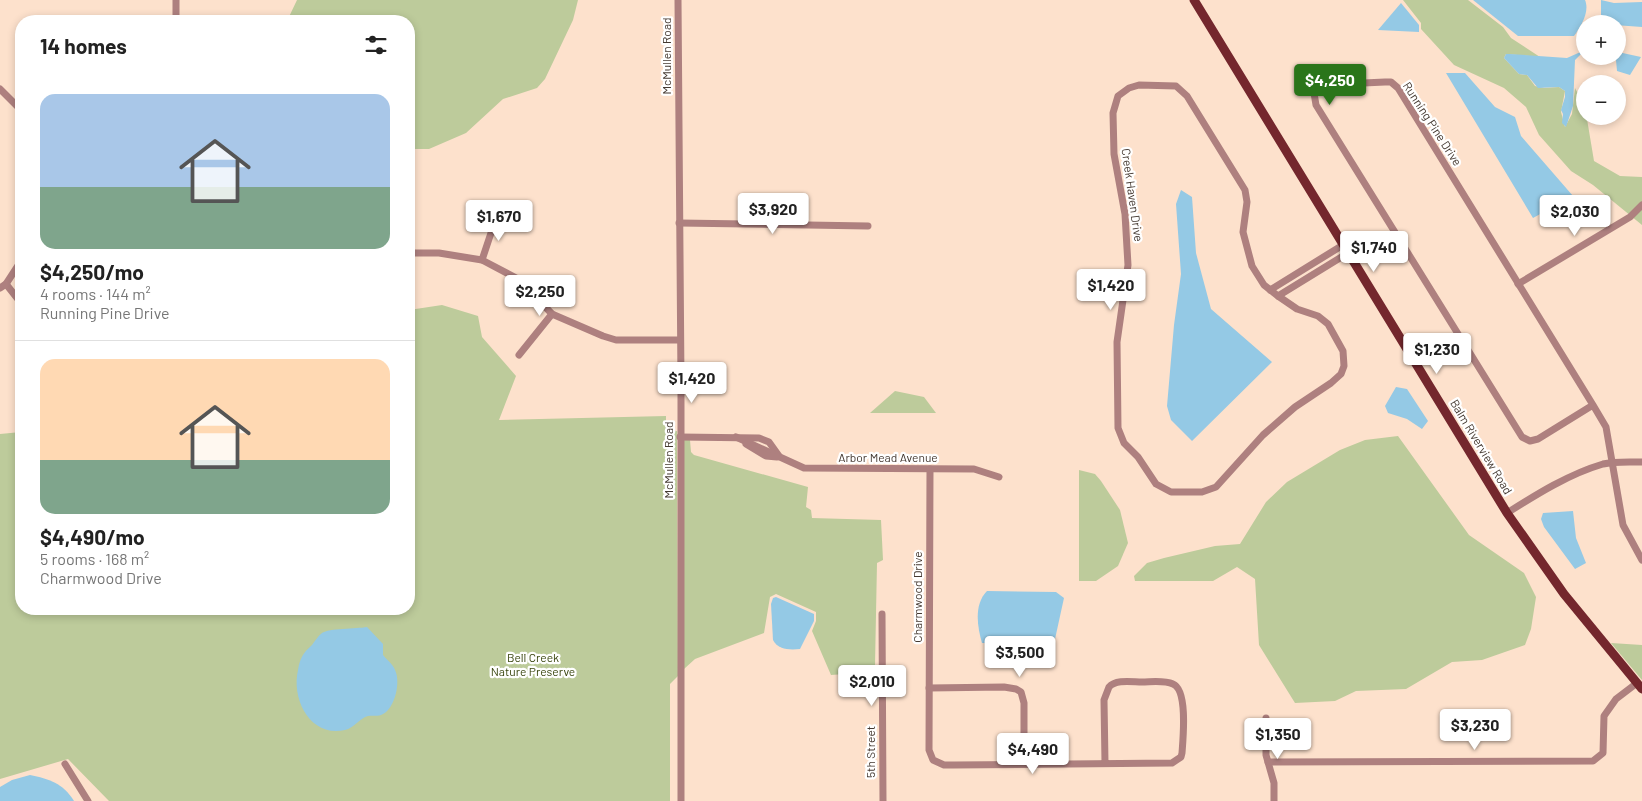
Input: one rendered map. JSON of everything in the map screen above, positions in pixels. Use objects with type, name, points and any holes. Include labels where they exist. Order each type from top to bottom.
[{"type":"main road","name":"Balm Riverview Road","points":[[1194,0],[1507,513],[1564,594],[1640,686]]},
{"type":"street","points":[[176,0],[176,15]]},
{"type":"street","name":"McMullen Road","points":[[678,0],[681,801]]},
{"type":"street","name":"Running Pine Drive","points":[[1593,405],[1538,439],[1530,441],[1522,437],[1316,105],[1314,94],[1316,89],[1325,83],[1385,82],[1391,82],[1398,88],[1593,405],[1606,427],[1624,525],[1642,560]]},
{"type":"street","name":"Creek Haven Drive","points":[[1139,85],[1168,85],[1176,86],[1187,96],[1245,190],[1247,202],[1243,232],[1248,257],[1258,276],[1278,296],[1297,309],[1318,316],[1328,324],[1344,351],[1344,366],[1341,374],[1295,407],[1263,435],[1216,487],[1202,492],[1171,492],[1161,488],[1138,457],[1124,443],[1118,428],[1117,342],[1128,265],[1125,214],[1114,154],[1113,113],[1115,103],[1123,92],[1139,85]]},
{"type":"street","points":[[0,89],[15,104]]},
{"type":"street","points":[[1518,284],[1630,217],[1642,206]]},
{"type":"street","points":[[482,260],[496,218]]},
{"type":"street","points":[[679,223],[868,226]]},
{"type":"street","points":[[1270,290],[1345,249]]},
{"type":"street","points":[[1278,296],[1345,249]]},
{"type":"street","points":[[415,253],[439,253],[482,260],[520,280],[552,314],[616,340],[680,340]]},
{"type":"street","points":[[15,270],[3,286],[15,297]]},
{"type":"street","points":[[519,355],[552,314]]},
{"type":"street","name":"Arbor Mead Avenue","points":[[680,436],[736,437],[769,442],[779,457]]},
{"type":"street","name":"Arbor Mead Avenue","points":[[736,437],[766,456],[779,457],[798,467],[811,469],[974,469],[999,477]]},
{"type":"street","points":[[1507,513],[1574,475],[1613,463],[1642,462]]},
{"type":"street","name":"Charmwood Drive","points":[[930,469],[929,750],[933,760],[944,765],[1167,764],[1181,757],[1182,698],[1180,688],[1165,682],[1118,682],[1108,687],[1104,700],[1105,763]]},
{"type":"street","name":"5th Street","points":[[882,614],[883,801]]},
{"type":"street","points":[[1268,762],[1593,761],[1602,753],[1604,716],[1608,707],[1640,686]]},
{"type":"street","points":[[929,688],[1004,687],[1021,692],[1024,703],[1024,764]]},
{"type":"street","points":[[1266,718],[1268,762],[1274,783],[1274,801]]},
{"type":"street","points":[[65,764],[88,801]]},
{"type":"green space","points":[[297,0],[578,0],[573,20],[545,79],[537,88],[503,99],[466,133],[429,149],[415,149],[415,15],[290,15]]},
{"type":"green space","points":[[1403,0],[1468,0],[1503,27],[1511,38],[1540,57],[1506,54],[1504,58],[1519,74],[1527,75],[1535,86],[1544,88],[1559,87],[1565,91],[1561,112],[1565,127],[1572,114],[1575,88],[1576,125],[1588,125],[1594,161],[1620,176],[1642,177],[1642,225],[1593,185],[1571,171],[1539,135],[1526,107],[1504,88],[1454,65],[1421,29],[1421,23]]},
{"type":"green space","name":"Bell Creek Nature Preserve","points":[[442,305],[478,316],[482,337],[516,376],[499,420],[666,416],[666,430],[677,431],[678,676],[670,684],[670,801],[109,801],[68,759],[0,779],[0,434],[15,433],[15,615],[415,615],[415,309]]},
{"type":"green space","points":[[895,391],[924,397],[936,413],[870,413]]},
{"type":"green space","points":[[1398,436],[1469,535],[1524,573],[1536,597],[1531,629],[1525,645],[1482,660],[1452,662],[1406,689],[1356,691],[1335,701],[1295,703],[1259,645],[1255,579],[1237,567],[1213,581],[1135,581],[1134,576],[1147,563],[1215,546],[1240,544],[1266,502],[1287,482],[1340,450],[1365,440]]},
{"type":"green space","points":[[684,440],[690,440],[691,452],[694,455],[808,487],[806,507],[811,510],[812,518],[881,520],[883,560],[877,563],[875,665],[859,673],[831,675],[812,631],[816,621],[816,612],[776,594],[770,597],[764,633],[695,659],[684,669]]},
{"type":"green space","points":[[1079,470],[1095,474],[1101,481],[1120,510],[1128,543],[1118,566],[1096,581],[1079,581]]},
{"type":"green space","points":[[1611,643],[1642,645],[1642,680]]},
{"type":"water","points":[[1473,0],[1585,0],[1586,14],[1576,15],[1576,33],[1574,36],[1518,36]]},
{"type":"water","points":[[1601,0],[1614,3],[1642,2],[1642,27],[1626,26],[1626,15],[1601,15]]},
{"type":"water","points":[[1401,3],[1419,25],[1419,32],[1378,30]]},
{"type":"water","points":[[1506,54],[1510,54],[1567,58],[1576,54],[1573,106],[1566,127],[1562,123],[1563,114],[1561,110],[1565,91],[1559,87],[1538,88],[1527,75],[1519,74],[1504,58]]},
{"type":"water","points":[[1626,54],[1641,57],[1630,75],[1617,71],[1616,65],[1626,65]]},
{"type":"water","points":[[1446,73],[1465,73],[1495,107],[1515,117],[1521,136],[1573,196],[1533,218]]},
{"type":"water","points":[[1181,190],[1192,197],[1196,253],[1211,309],[1272,362],[1192,441],[1171,420],[1167,406],[1174,325],[1181,274],[1176,204]]},
{"type":"water","points":[[1396,387],[1407,389],[1428,421],[1422,429],[1407,419],[1388,413],[1385,406]]},
{"type":"water","points":[[1573,511],[1576,538],[1586,563],[1575,569],[1544,527],[1541,519],[1543,513]]},
{"type":"water","points":[[987,591],[1056,592],[1064,598],[1055,639],[1042,645],[982,643],[978,623],[978,609]]},
{"type":"water","points":[[776,597],[814,614],[814,621],[800,649],[781,648],[773,640],[771,604],[773,598]]},
{"type":"water","points":[[367,627],[383,644],[383,655],[397,675],[394,701],[383,714],[365,717],[348,729],[333,731],[322,728],[306,714],[301,704],[297,682],[301,659],[325,631]]},
{"type":"water","points":[[30,775],[55,783],[65,790],[74,801],[0,801],[0,787],[12,780]]}]
